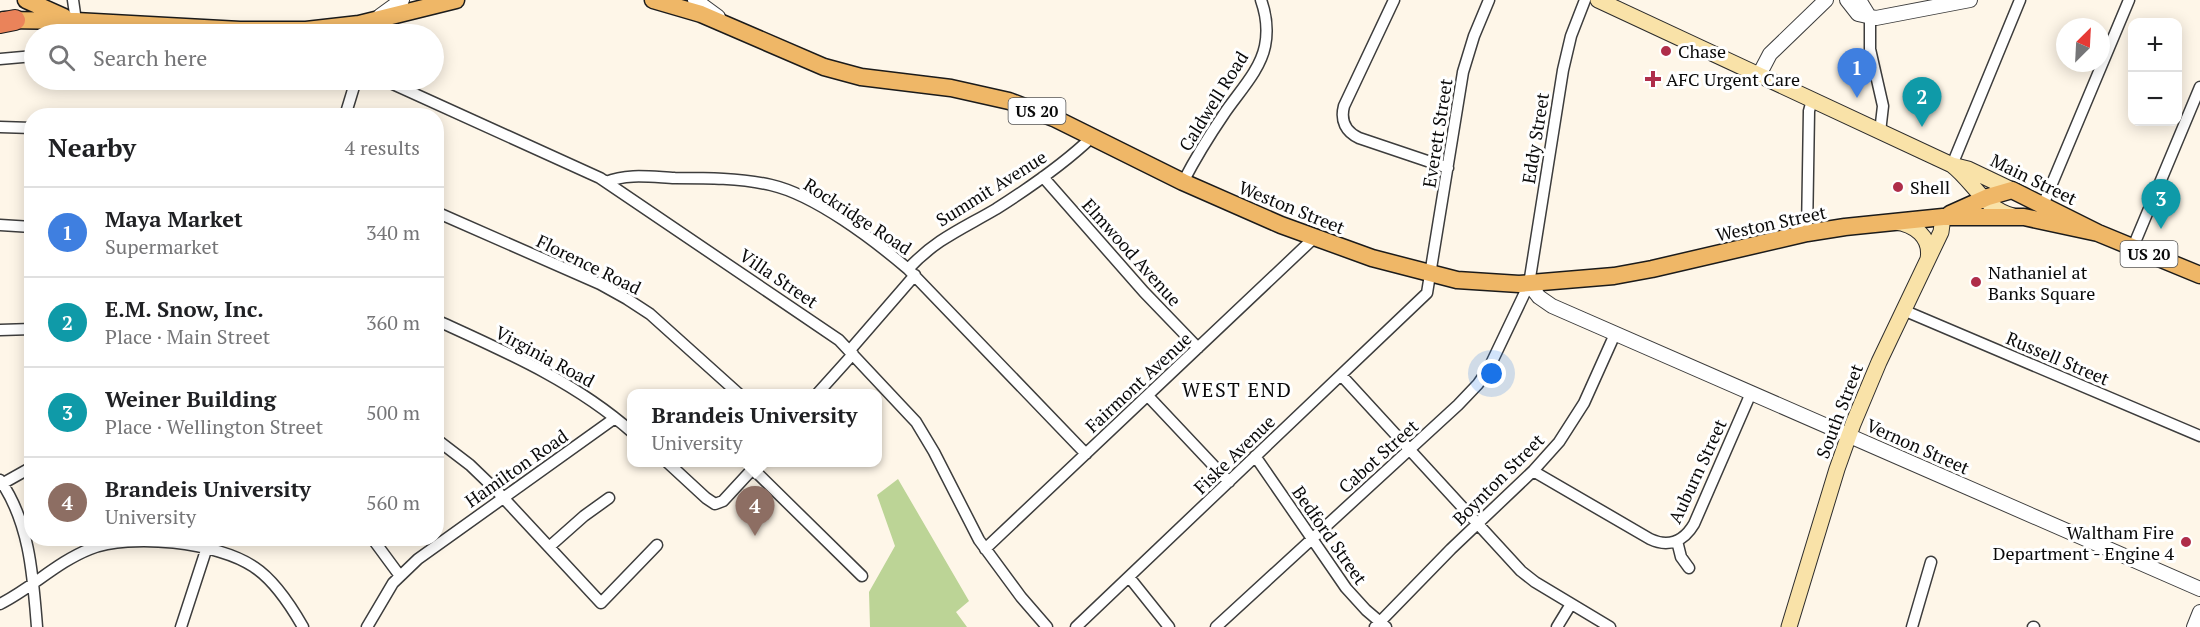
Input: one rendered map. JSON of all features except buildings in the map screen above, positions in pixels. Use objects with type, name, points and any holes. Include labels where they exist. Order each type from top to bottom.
[{"type":"main road","points":[[26,0],[76,21]]},
{"type":"main road","points":[[376,24],[428,3],[456,0]]},
{"type":"main road","name":"Weston Street","points":[[653,0],[693,11],[799,58],[846,73],[951,88],[1000,98],[1056,119],[1183,182],[1314,238],[1431,275],[1481,283],[1529,284],[1634,273],[1807,233],[1943,217],[2012,190]]},
{"type":"main road","name":"Main Street","points":[[1598,0],[1952,165],[1968,169],[1988,199]]},
{"type":"main road","points":[[5,21],[142,24]]},
{"type":"main road","name":"Main Street","points":[[1952,165],[1988,199]]},
{"type":"main road","name":"Main Street","points":[[2012,190],[2098,233],[2200,275]]},
{"type":"main road","name":"Weston Street","points":[[1988,199],[2018,217]]},
{"type":"main road","name":"South Street","points":[[1790,627],[1849,435],[1867,388],[1942,228],[1943,217]]},
{"type":"main road","name":"Main Street","points":[[2018,217],[2098,233]]},
{"type":"main road","points":[[1894,222],[1906,224],[1922,235],[1928,246],[1927,261]]},
{"type":"street","points":[[73,0],[76,21],[73,24]]},
{"type":"street","points":[[375,24],[402,0]]},
{"type":"street","points":[[695,0],[745,34]]},
{"type":"street","name":"Caldwell Road","points":[[1183,182],[1220,119],[1254,71],[1262,54],[1266,21],[1261,0]]},
{"type":"street","points":[[1394,0],[1344,106],[1342,114],[1344,123],[1348,131],[1359,138],[1448,168]]},
{"type":"street","name":"Everett Street","points":[[1431,275],[1463,72],[1474,36],[1489,0]]},
{"type":"street","name":"Eddy Street","points":[[1529,284],[1563,70],[1571,36],[1585,0]]},
{"type":"street","points":[[1759,75],[1770,54],[1826,0]]},
{"type":"street","points":[[1847,0],[1858,14],[1870,18],[1881,18],[1970,0]]},
{"type":"street","points":[[1860,0],[1870,18],[1870,45],[1883,106],[1880,132]]},
{"type":"street","points":[[1952,165],[2020,0]]},
{"type":"street","points":[[2043,205],[2129,0]]},
{"type":"street","points":[[0,59],[24,57]]},
{"type":"street","points":[[2133,247],[2200,87]]},
{"type":"street","points":[[347,108],[353,90]]},
{"type":"street","name":"Villa Street","points":[[406,90],[606,182],[829,332],[905,408],[922,429],[985,549],[1047,627]]},
{"type":"street","points":[[1807,233],[1809,111],[1812,100]]},
{"type":"street","points":[[0,128],[24,128]]},
{"type":"street","name":"Summit Avenue","points":[[820,389],[912,272],[926,250],[943,238],[995,210],[1043,177],[1092,137]]},
{"type":"street","name":"Rockridge Road","points":[[606,182],[629,177],[706,178],[747,181],[782,188],[804,196],[876,244],[912,272],[1086,454]]},
{"type":"street","name":"Elmwood Avenue","points":[[1043,177],[1144,292],[1198,348]]},
{"type":"street","name":"Florence Road","points":[[444,216],[600,284],[627,299],[650,314],[734,389]]},
{"type":"street","points":[[0,225],[24,226]]},
{"type":"street","name":"Fairmont Avenue","points":[[985,549],[1314,238]]},
{"type":"street","name":"Fiske Avenue","points":[[1076,627],[1425,296],[1431,275]]},
{"type":"street","name":"Vernon Street","points":[[1529,284],[1539,297],[1549,304],[2200,589]]},
{"type":"street","name":"Cabot Street","points":[[1215,627],[1410,450],[1482,379],[1500,349],[1529,284]]},
{"type":"street","name":"Russell Street","points":[[1903,310],[2200,436]]},
{"type":"street","name":"Virginia Road","points":[[444,325],[552,375],[580,392],[627,428]]},
{"type":"street","points":[[0,330],[24,329]]},
{"type":"street","name":"Boynton Street","points":[[1380,626],[1477,523],[1533,471],[1559,442],[1580,410],[1615,334]]},
{"type":"street","points":[[1341,375],[1524,574],[1610,627]]},
{"type":"street","name":"Auburn Street","points":[[1533,471],[1650,539],[1662,543],[1677,542],[1687,535],[1694,524],[1751,393]]},
{"type":"street","points":[[1148,396],[1229,482]]},
{"type":"street","name":"Hamilton Road","points":[[444,539],[615,418]]},
{"type":"street","points":[[444,445],[470,465],[503,497],[601,603],[657,545]]},
{"type":"street","name":"Bedford Street","points":[[1255,456],[1351,594],[1380,626]]},
{"type":"street","points":[[672,467],[706,498],[718,504],[755,467]]},
{"type":"street","points":[[757,467],[862,576]]},
{"type":"street","points":[[24,471],[1,483],[16,509],[24,534]]},
{"type":"street","points":[[549,547],[584,516],[609,498]]},
{"type":"street","points":[[1677,542],[1681,557],[1689,568]]},
{"type":"street","points":[[26,546],[34,585],[37,627]]},
{"type":"street","points":[[0,603],[34,585],[74,556],[98,546]]},
{"type":"street","points":[[181,627],[207,546]]},
{"type":"street","points":[[212,546],[259,570],[285,600],[303,627]]},
{"type":"street","points":[[378,546],[400,576]]},
{"type":"street","name":"Hamilton Road","points":[[367,627],[383,598],[400,576],[433,546]]},
{"type":"street","points":[[1912,627],[1931,562]]},
{"type":"street","points":[[1129,577],[1169,627]]},
{"type":"street","points":[[1557,627],[1571,604]]},
{"type":"street","points":[[2194,627],[2200,612]]},
{"type":"green space","points":[[898,479],[969,601],[956,612],[967,627],[870,627],[869,592],[895,546],[877,495]]},
{"type":"place","name":"Chase","points":[[1666,51]]},
{"type":"place","name":"AFC Urgent Care","points":[[1653,79]]},
{"type":"place","name":"Maya Market","points":[[1857,98]]},
{"type":"place","name":"E.M. Snow, Inc.","points":[[1922,127]]},
{"type":"place","name":"Shell","points":[[1898,187]]},
{"type":"place","name":"Weiner Building","points":[[2161,229]]},
{"type":"place","name":"Nathaniel at Banks Square","points":[[1976,282]]},
{"type":"place","name":"Brandeis University","points":[[755,536]]},
{"type":"place","name":"Waltham Fire Department - Engine 4","points":[[2186,542]]},
{"type":"district","name":"WEST END","points":[[1237,389]]}]
